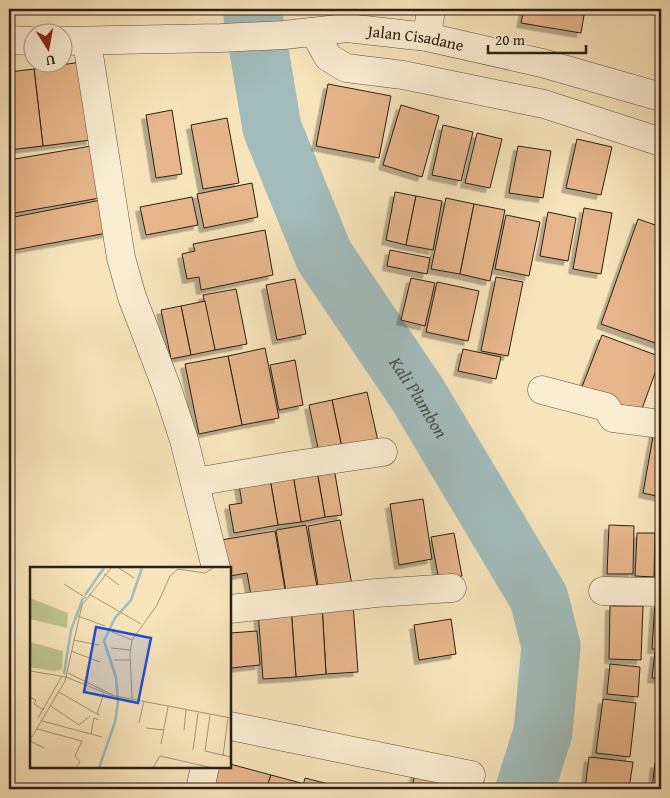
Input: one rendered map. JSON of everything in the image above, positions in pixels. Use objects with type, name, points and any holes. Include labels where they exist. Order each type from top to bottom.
[{"type":"street","points":[[427,37],[431,9]]},
{"type":"street","name":"Jalan Cisadane","points":[[75,42],[284,35],[348,28],[427,37],[542,62],[661,97]]},
{"type":"street","points":[[314,32],[328,57],[346,68],[403,75],[544,104],[661,142]]},
{"type":"street","points":[[9,40],[22,40]]},
{"type":"street","points":[[75,42],[120,258],[132,297],[184,440],[216,567]]},
{"type":"street","points":[[542,390],[606,407],[613,418],[661,424]]},
{"type":"street","points":[[195,482],[383,452]]},
{"type":"street","points":[[231,609],[376,593],[452,588]]},
{"type":"street","points":[[603,591],[661,592]]},
{"type":"street","points":[[231,726],[471,775]]},
{"type":"street","points":[[200,789],[205,768]]},
{"type":"building","points":[[524,9],[585,9],[581,33],[521,23]]},
{"type":"building","points":[[81,62],[91,140],[43,146],[34,72],[72,72],[72,63]]},
{"type":"building","points":[[22,70],[22,72],[34,72],[43,146],[9,150],[9,72]]},
{"type":"building","points":[[328,84],[391,96],[379,158],[316,146]]},
{"type":"building","points":[[401,105],[439,116],[422,177],[383,165]]},
{"type":"building","points":[[172,110],[182,174],[156,178],[146,115]]},
{"type":"building","points":[[227,118],[239,183],[203,189],[191,125]]},
{"type":"building","points":[[443,125],[473,132],[461,181],[432,175]]},
{"type":"building","points":[[477,133],[502,139],[490,188],[465,183]]},
{"type":"building","points":[[577,139],[612,147],[601,195],[566,188]]},
{"type":"building","points":[[91,146],[100,198],[9,214],[9,160]]},
{"type":"building","points":[[518,146],[551,151],[543,198],[509,193]]},
{"type":"building","points":[[252,183],[258,217],[204,228],[197,194]]},
{"type":"building","points":[[395,192],[416,196],[406,245],[386,240]]},
{"type":"building","points":[[416,196],[442,201],[433,250],[406,245]]},
{"type":"building","points":[[192,197],[198,225],[146,235],[140,207]]},
{"type":"building","points":[[446,198],[474,204],[460,274],[431,269]]},
{"type":"building","points":[[101,200],[107,233],[9,251],[9,218]]},
{"type":"building","points":[[474,204],[505,210],[490,281],[460,274]]},
{"type":"building","points":[[584,208],[612,213],[601,274],[573,269]]},
{"type":"building","points":[[548,212],[576,218],[568,261],[540,256]]},
{"type":"building","points":[[506,215],[540,222],[529,276],[495,269]]},
{"type":"building","points":[[638,219],[661,227],[661,345],[601,324]]},
{"type":"building","points":[[265,230],[273,275],[201,290],[199,277],[187,279],[182,254],[195,251],[193,244]]},
{"type":"building","points":[[390,250],[430,258],[427,274],[387,266]]},
{"type":"building","points":[[496,277],[523,282],[508,356],[481,351]]},
{"type":"building","points":[[411,278],[435,283],[425,326],[401,320]]},
{"type":"building","points":[[295,279],[306,334],[277,340],[266,285]]},
{"type":"building","points":[[437,282],[479,291],[468,341],[426,332]]},
{"type":"building","points":[[236,289],[247,344],[215,350],[203,295]]},
{"type":"building","points":[[205,301],[215,350],[191,355],[181,306]]},
{"type":"building","points":[[181,306],[191,355],[171,359],[161,310]]},
{"type":"building","points":[[602,335],[661,357],[640,414],[580,392]]},
{"type":"building","points":[[265,348],[279,418],[242,425],[228,356]]},
{"type":"building","points":[[463,349],[501,357],[496,379],[458,371]]},
{"type":"building","points":[[228,356],[242,425],[199,434],[185,364]]},
{"type":"building","points":[[295,360],[303,405],[279,410],[270,365]]},
{"type":"building","points":[[367,392],[378,441],[342,448],[332,400]]},
{"type":"building","points":[[332,400],[342,448],[319,453],[309,405]]},
{"type":"building","points":[[654,431],[661,432],[661,497],[643,493]]},
{"type":"building","points":[[333,462],[342,515],[325,517],[316,465]]},
{"type":"building","points":[[316,465],[325,517],[301,522],[292,469]]},
{"type":"building","points":[[292,469],[301,522],[278,525],[269,473]]},
{"type":"building","points":[[269,473],[278,525],[234,533],[229,505],[242,503],[238,479]]},
{"type":"building","points":[[423,499],[432,559],[399,565],[390,504]]},
{"type":"building","points":[[340,520],[352,585],[319,591],[308,526]]},
{"type":"building","points":[[306,525],[317,587],[286,592],[276,530]]},
{"type":"building","points":[[609,525],[634,526],[633,574],[607,574]]},
{"type":"building","points":[[657,529],[661,530],[661,583],[655,583]]},
{"type":"building","points":[[275,531],[286,595],[252,601],[247,573],[231,576],[231,567],[226,567],[221,540]]},
{"type":"building","points":[[454,533],[462,576],[439,581],[431,537]]},
{"type":"building","points":[[637,533],[655,533],[654,577],[635,576]]},
{"type":"building","points":[[353,603],[358,672],[326,674],[322,605]]},
{"type":"building","points":[[655,603],[661,604],[661,649],[652,649]]},
{"type":"building","points":[[322,605],[326,674],[296,677],[291,607]]},
{"type":"building","points":[[610,606],[643,606],[641,660],[609,659]]},
{"type":"building","points":[[291,607],[296,677],[263,679],[258,610]]},
{"type":"building","points":[[451,619],[456,654],[419,660],[414,625]]},
{"type":"building","points":[[257,631],[260,665],[231,668],[231,633]]},
{"type":"building","points":[[655,652],[661,653],[661,679],[652,678]]},
{"type":"building","points":[[610,664],[640,667],[638,697],[607,694]]},
{"type":"building","points":[[603,699],[636,703],[630,757],[596,753]]},
{"type":"building","points":[[589,757],[633,762],[629,789],[585,789]]},
{"type":"building","points":[[655,763],[661,764],[661,789],[652,789]]},
{"type":"building","points":[[231,764],[271,775],[266,789],[211,789],[218,768],[231,768]]},
{"type":"building","points":[[415,772],[459,780],[458,789],[412,789]]},
{"type":"building","points":[[271,775],[301,783],[299,789],[266,789]]},
{"type":"building","points":[[305,778],[336,786],[335,789],[302,789]]},
{"type":"waterway","name":"Kali Plumbon","points":[[252,9],[272,128],[324,256],[418,395],[539,598],[551,646],[543,732],[525,789]]}]
